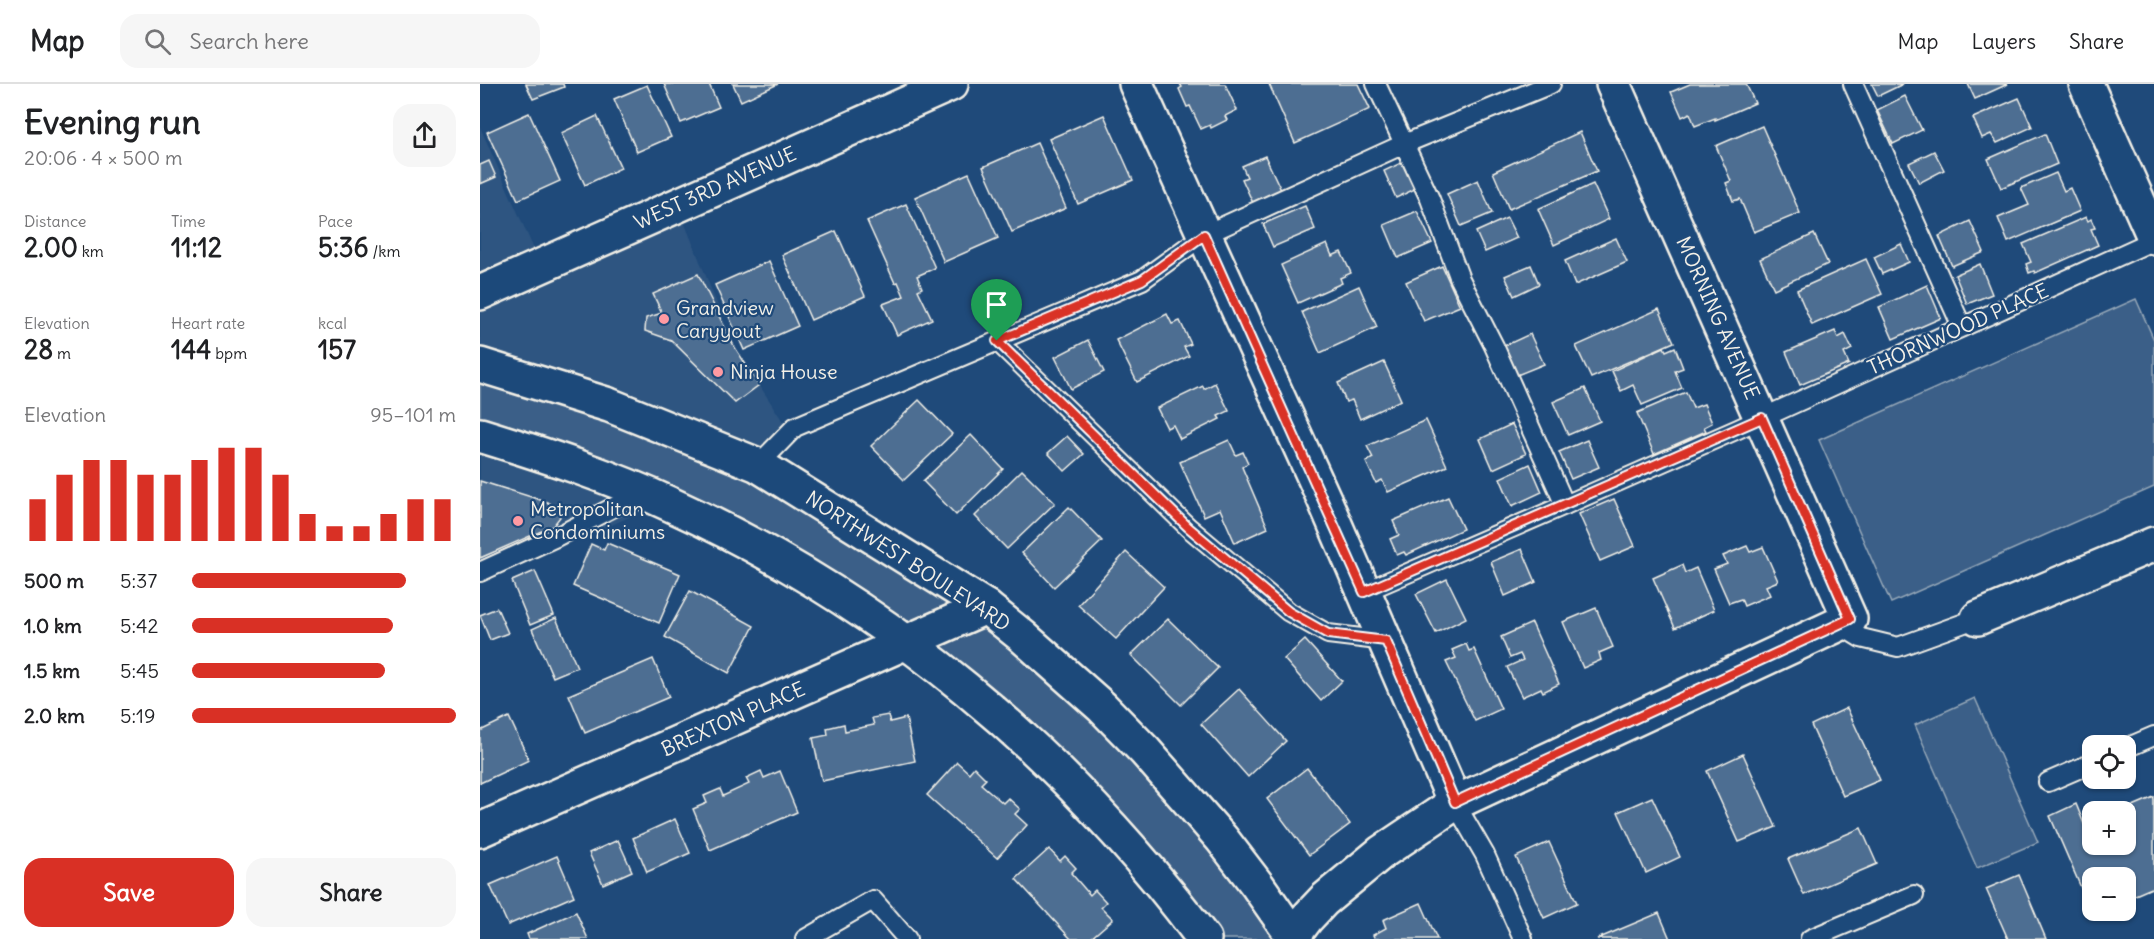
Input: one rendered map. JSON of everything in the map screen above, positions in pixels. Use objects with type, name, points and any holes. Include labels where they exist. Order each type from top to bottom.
[{"type":"street","name":"WEST 3RD AVENUE","points":[[480,293],[951,84]]},
{"type":"street","points":[[1136,84],[1386,641],[1455,802]]},
{"type":"street","name":"MORNING AVENUE","points":[[1613,84],[1762,418],[1844,622]]},
{"type":"street","points":[[2086,84],[2154,239]]},
{"type":"street","name":"NORTHWEST BOULEVARD","points":[[480,365],[609,405],[758,465],[986,607],[1102,707],[1145,752],[1222,839],[1293,938]]},
{"type":"street","points":[[480,435],[565,462],[643,492],[722,528],[840,597],[907,642],[969,690],[1054,766],[1134,850],[1204,939]]},
{"type":"street","points":[[1977,618],[2154,544]]},
{"type":"street","name":"BREXTON PLACE","points":[[480,830],[986,607]]},
{"type":"street","points":[[1293,938],[1324,900],[1374,859],[1455,802],[1844,622]]},
{"type":"lane","points":[[1376,84],[1430,199],[1460,279],[1494,346],[1565,505]]},
{"type":"lane","points":[[758,465],[795,427],[1142,280],[1204,235],[1404,144],[1551,84]]},
{"type":"lane","points":[[1853,84],[1962,327]]},
{"type":"lane","name":"THORNWOOD PLACE","points":[[1364,592],[1762,418],[2154,239]]},
{"type":"lane","points":[[997,341],[1188,527],[1289,612],[1328,634],[1386,641]]},
{"type":"lane","points":[[480,572],[556,537],[643,492]]},
{"type":"lane","points":[[1844,622],[1861,638],[1898,648],[1977,618]]},
{"type":"lane","points":[[2136,744],[2154,736]]},
{"type":"lane","points":[[2048,782],[2082,767]]},
{"type":"lane","points":[[1455,802],[1485,855],[1523,939]]},
{"type":"lane","points":[[1810,939],[1914,895]]},
{"type":"lane","points":[[805,939],[873,900],[907,939]]},
{"type":"shaded area","points":[[480,127],[540,263],[677,204],[734,346],[793,437],[656,505],[480,584]]},
{"type":"shaded area","points":[[2136,299],[2154,340],[2154,487],[1891,603],[1819,440]]},
{"type":"shaded area","points":[[480,365],[669,428],[1022,636],[1295,939],[1204,939],[1171,895],[857,608],[480,435]]},
{"type":"shaded area","points":[[1975,698],[2038,842],[1977,868],[1915,725]]},
{"type":"building","points":[[526,84],[563,84],[564,87],[533,99]]},
{"type":"building","points":[[664,84],[709,84],[719,107],[681,123]]},
{"type":"building","points":[[733,84],[778,84],[741,101]]},
{"type":"building","points":[[1180,84],[1225,84],[1237,110],[1225,116],[1227,120],[1211,128],[1210,125],[1201,129],[1190,106],[1187,107],[1179,89],[1182,87]]},
{"type":"building","points":[[1269,84],[1358,84],[1370,109],[1295,143]]},
{"type":"building","points":[[1690,84],[1746,84],[1755,103],[1695,126],[1690,113],[1682,117],[1671,92]]},
{"type":"building","points":[[1872,84],[1903,84],[1878,96]]},
{"type":"building","points":[[1968,84],[2008,84],[1975,99]]},
{"type":"building","points":[[647,85],[671,137],[637,152],[614,99]]},
{"type":"building","points":[[1905,96],[1922,130],[1893,144],[1877,110]]},
{"type":"building","points":[[2019,98],[2032,127],[1997,143],[1991,134],[1982,138],[1973,118]]},
{"type":"building","points":[[529,113],[560,181],[518,200],[487,132]]},
{"type":"building","points":[[1104,115],[1133,180],[1078,204],[1049,139]]},
{"type":"building","points":[[597,116],[621,168],[585,185],[561,133]]},
{"type":"building","points":[[1762,126],[1800,213],[1754,232],[1740,199],[1733,201],[1726,183],[1731,181],[1716,146]]},
{"type":"building","points":[[1580,132],[1597,171],[1509,209],[1493,172]]},
{"type":"building","points":[[2045,134],[2057,164],[2001,188],[1988,159]]},
{"type":"building","points":[[1037,143],[1066,208],[1012,232],[983,167]]},
{"type":"building","points":[[1934,151],[1944,170],[1919,183],[1909,163]]},
{"type":"building","points":[[1265,156],[1281,190],[1253,203],[1242,179],[1247,177],[1242,166]]},
{"type":"building","points":[[489,161],[496,177],[480,184],[480,165]]},
{"type":"building","points":[[1403,162],[1415,189],[1396,198],[1384,171]]},
{"type":"building","points":[[969,173],[998,238],[944,262],[915,197]]},
{"type":"building","points":[[2056,173],[2064,191],[2070,188],[2080,211],[2008,242],[1998,218],[2029,205],[2021,188]]},
{"type":"building","points":[[1478,180],[1492,213],[1461,226],[1447,194]]},
{"type":"building","points":[[1593,184],[1609,219],[1554,245],[1538,209]]},
{"type":"building","points":[[906,204],[935,268],[917,276],[922,288],[918,290],[932,319],[897,335],[883,304],[904,296],[898,282],[895,283],[867,221]]},
{"type":"building","points":[[1305,206],[1315,229],[1273,247],[1263,224]]},
{"type":"building","points":[[1417,211],[1432,243],[1398,258],[1384,225]]},
{"type":"building","points":[[2086,217],[2088,221],[2091,219],[2095,228],[2091,229],[2098,245],[2035,273],[2034,271],[2029,273],[2026,264],[2031,262],[2023,244]]},
{"type":"building","points":[[1507,218],[1517,238],[1485,252],[1476,232]]},
{"type":"building","points":[[1970,221],[1984,252],[1952,266],[1939,236]]},
{"type":"building","points":[[836,231],[865,296],[811,320],[782,255]]},
{"type":"building","points":[[1814,234],[1828,264],[1774,289],[1760,259]]},
{"type":"building","points":[[1616,238],[1627,262],[1575,285],[1565,261]]},
{"type":"building","points":[[1327,244],[1332,256],[1341,252],[1351,273],[1340,278],[1342,283],[1298,303],[1281,265]]},
{"type":"building","points":[[1901,244],[1909,262],[1882,274],[1874,257]]},
{"type":"building","points":[[1866,259],[1882,294],[1812,325],[1797,290]]},
{"type":"building","points":[[769,261],[798,326],[744,350],[715,285]]},
{"type":"building","points":[[1980,264],[1992,294],[1967,304],[1955,275]]},
{"type":"building","points":[[1531,265],[1539,284],[1514,296],[1505,276]]},
{"type":"building","points":[[1442,266],[1460,306],[1424,321],[1406,282]]},
{"type":"building","points":[[698,274],[734,346],[759,385],[735,403],[671,340],[645,331],[646,318],[662,313],[653,294]]},
{"type":"building","points":[[1927,285],[1941,318],[1893,339],[1879,307]]},
{"type":"building","points":[[1359,286],[1377,327],[1320,353],[1302,312]]},
{"type":"building","points":[[1659,309],[1674,342],[1591,378],[1576,346]]},
{"type":"building","points":[[1167,314],[1172,324],[1180,321],[1191,344],[1184,347],[1189,356],[1137,382],[1116,340]]},
{"type":"building","points":[[1835,331],[1838,338],[1845,334],[1852,349],[1844,353],[1849,364],[1800,385],[1786,352]]},
{"type":"building","points":[[1530,334],[1544,364],[1517,375],[1504,346]]},
{"type":"building","points":[[1088,340],[1104,372],[1071,389],[1055,357]]},
{"type":"building","points":[[1664,347],[1666,351],[1675,347],[1683,368],[1675,371],[1682,388],[1642,405],[1633,385],[1621,391],[1612,371]]},
{"type":"building","points":[[1384,362],[1401,400],[1360,419],[1352,400],[1346,402],[1338,383]]},
{"type":"building","points":[[1215,383],[1229,411],[1218,416],[1220,419],[1180,439],[1173,425],[1167,428],[1157,408],[1203,386],[1204,389]]},
{"type":"building","points":[[1585,388],[1600,421],[1568,435],[1553,402]]},
{"type":"building","points":[[1686,392],[1693,408],[1704,404],[1712,423],[1704,427],[1706,431],[1654,454],[1637,413]]},
{"type":"building","points":[[919,400],[952,434],[904,480],[871,446]]},
{"type":"building","points":[[1426,420],[1447,466],[1388,492],[1382,480],[1376,483],[1366,462],[1373,458],[1367,446]]},
{"type":"building","points":[[1512,424],[1526,454],[1493,469],[1480,439]]},
{"type":"building","points":[[971,435],[1003,469],[956,515],[923,481]]},
{"type":"building","points":[[1067,436],[1084,454],[1065,471],[1048,453]]},
{"type":"building","points":[[1229,440],[1236,455],[1243,452],[1248,463],[1242,467],[1268,528],[1235,543],[1220,509],[1204,516],[1180,462]]},
{"type":"building","points":[[1587,440],[1599,467],[1571,479],[1559,452]]},
{"type":"building","points":[[1530,464],[1542,492],[1512,506],[1500,478]]},
{"type":"building","points":[[1022,470],[1055,503],[1007,549],[975,516]]},
{"type":"building","name":"Metropolitan Condominiums","points":[[480,481],[547,502],[555,507],[560,517],[553,526],[480,558]]},
{"type":"building","points":[[1448,497],[1463,529],[1406,555],[1404,552],[1397,555],[1390,539],[1399,535],[1393,521]]},
{"type":"building","points":[[1614,499],[1635,546],[1600,561],[1579,514]]},
{"type":"building","points":[[1069,507],[1102,541],[1054,587],[1022,553]]},
{"type":"building","points":[[607,543],[680,574],[659,623],[573,586],[591,544],[604,550]]},
{"type":"building","points":[[1747,546],[1750,552],[1763,547],[1778,581],[1766,586],[1770,595],[1744,606],[1741,599],[1729,603],[1714,569],[1727,564],[1723,556]]},
{"type":"building","points":[[1522,549],[1536,582],[1505,596],[1491,562]]},
{"type":"building","points":[[1126,552],[1164,587],[1116,639],[1078,605]]},
{"type":"building","points":[[1682,565],[1685,573],[1696,568],[1714,610],[1675,628],[1653,578]]},
{"type":"building","points":[[535,571],[554,615],[530,625],[512,581]]},
{"type":"building","points":[[1447,579],[1466,618],[1436,633],[1416,594]]},
{"type":"building","points":[[690,591],[754,626],[729,673],[665,637]]},
{"type":"building","points":[[497,608],[508,633],[490,640],[480,615]]},
{"type":"building","points":[[1596,608],[1613,647],[1599,653],[1601,660],[1583,668],[1563,622]]},
{"type":"building","points":[[556,618],[577,667],[553,677],[532,629]]},
{"type":"building","points":[[1168,619],[1218,668],[1181,705],[1131,655]]},
{"type":"building","points":[[1532,623],[1559,684],[1543,692],[1541,688],[1522,697],[1507,667],[1523,660],[1520,654],[1510,658],[1501,637]]},
{"type":"building","points":[[1305,640],[1342,681],[1321,701],[1284,659]]},
{"type":"building","points":[[1466,644],[1469,651],[1474,649],[1501,709],[1475,721],[1446,662],[1456,658],[1452,650]]},
{"type":"building","points":[[653,659],[669,697],[585,733],[569,695]]},
{"type":"building","points":[[1239,689],[1286,741],[1248,777],[1201,724]]},
{"type":"building","points":[[1847,708],[1880,780],[1843,796],[1811,725]]},
{"type":"building","points":[[888,715],[890,722],[906,718],[915,761],[822,781],[813,738],[828,735],[827,728],[844,724],[845,731],[874,725],[872,718]]},
{"type":"building","points":[[509,717],[529,760],[480,783],[480,731]]},
{"type":"building","points":[[1743,754],[1776,827],[1739,842],[1707,771]]},
{"type":"building","points":[[957,762],[969,773],[974,767],[986,779],[981,784],[1003,803],[1008,798],[1020,809],[1015,814],[1027,825],[997,858],[927,795]]},
{"type":"building","points":[[1307,768],[1350,824],[1309,855],[1267,799]]},
{"type":"building","points":[[761,771],[764,778],[780,771],[797,812],[710,850],[693,809],[707,803],[704,796],[720,789],[723,796],[749,784],[746,778]]},
{"type":"building","points":[[1652,797],[1680,857],[1646,873],[1618,812]]},
{"type":"building","points":[[2154,797],[2154,887],[2136,895],[2136,867],[2082,867],[2082,890],[2050,816],[2076,804],[2082,819],[2082,855],[2136,855],[2136,805]]},
{"type":"building","points":[[675,819],[690,853],[647,872],[633,838]]},
{"type":"building","points":[[1861,828],[1877,864],[1804,895],[1788,859]]},
{"type":"building","points":[[618,840],[632,871],[603,884],[589,853]]},
{"type":"building","points":[[1549,842],[1577,903],[1544,918],[1516,857]]},
{"type":"building","points":[[1049,849],[1060,861],[1065,856],[1076,868],[1071,873],[1090,895],[1095,890],[1106,902],[1101,907],[1113,919],[1090,939],[1071,939],[1016,879]]},
{"type":"building","points":[[557,856],[574,896],[508,925],[490,885]]},
{"type":"building","points":[[2019,875],[2046,939],[2008,939],[1986,889]]},
{"type":"building","points":[[1421,903],[1437,939],[1375,939],[1373,935],[1386,928],[1383,920]]},
{"type":"building","points":[[576,912],[588,939],[529,939],[527,934]]},
{"type":"building","points":[[1659,913],[1670,939],[1597,939]]},
{"type":"place","name":"Grandview Caryyout","points":[[664,319]]},
{"type":"place","name":"Ninja House","points":[[718,372]]},
{"type":"place","name":"Metropolitan Condominiums","points":[[518,521]]},
{"type":"route","points":[[1204,235],[1364,592],[1762,418],[1850,619],[1455,802],[1386,641],[1328,634],[1289,612],[1188,527],[997,341],[1142,280],[1204,235]]}]
